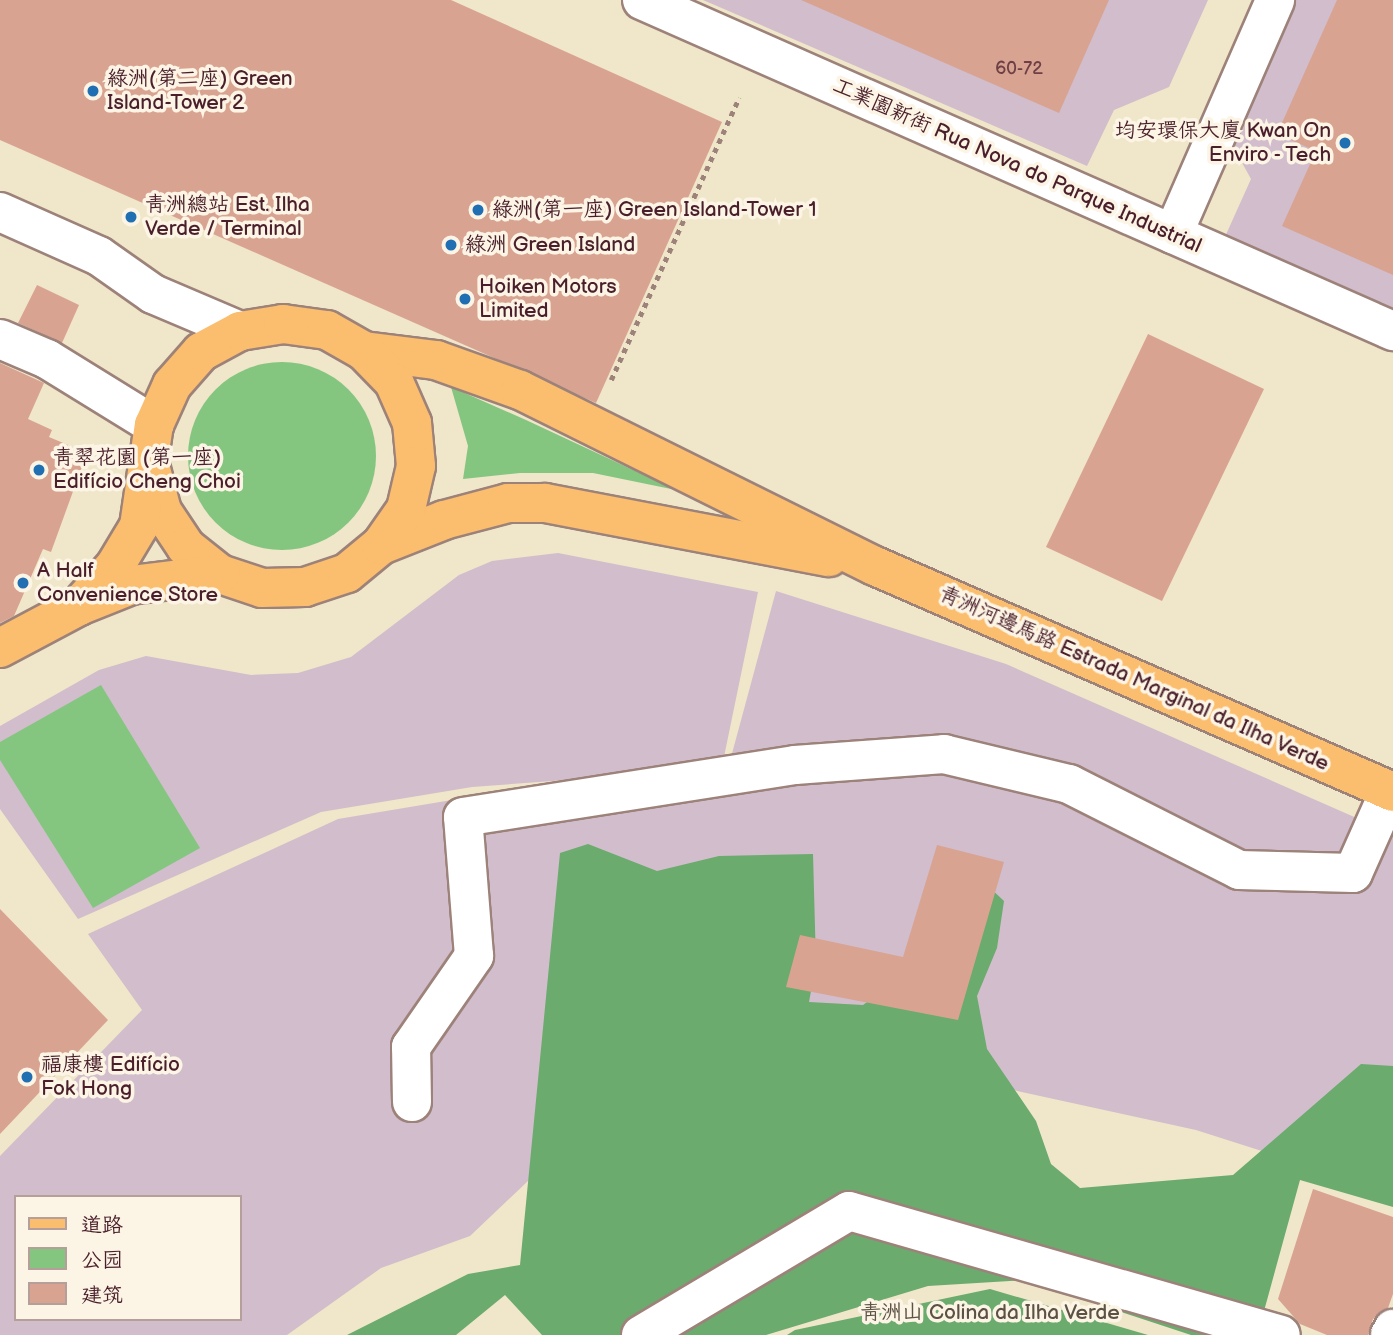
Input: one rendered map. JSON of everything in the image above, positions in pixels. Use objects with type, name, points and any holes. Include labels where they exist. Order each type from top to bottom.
[{"type":"main road","name":"青洲河邊馬路 Estrada Marginal da Ilha Verde","points":[[79,606],[115,566],[139,526],[151,469],[154,425],[172,385],[201,352],[240,331],[283,324],[327,330],[364,351],[394,382],[412,423],[416,466],[406,509],[381,545],[347,573],[306,587],[262,588],[220,574],[186,547],[162,511],[151,469]]},
{"type":"main road","name":"青洲河邊馬路 Estrada Marginal da Ilha Verde","points":[[364,351],[436,360],[520,390],[876,566],[1391,791]]},
{"type":"main road","name":"青洲河邊馬路 Estrada Marginal da Ilha Verde","points":[[381,545],[444,520],[508,503],[545,503],[876,566]]},
{"type":"main road","name":"青洲河邊馬路 Estrada Marginal da Ilha Verde","points":[[0,648],[79,606],[131,585],[220,574]]},
{"type":"street","name":"工業園新街 Rua Nova do Parque Industrial","points":[[642,0],[1393,331]]},
{"type":"street","points":[[1173,234],[1275,0]]},
{"type":"street","points":[[0,212],[99,256],[153,294],[240,331]]},
{"type":"street","points":[[0,339],[47,359],[154,425]]},
{"type":"street","points":[[412,1102],[411,1047],[474,956],[463,817],[795,765],[944,754],[1069,784],[1239,870],[1353,873],[1391,791]]},
{"type":"street","points":[[641,1335],[849,1210],[1281,1335]]},
{"type":"street","points":[[1390,1335],[1393,1329]]},
{"type":"path","points":[[590,425],[759,52]]},
{"type":"shaded area","points":[[703,0],[1208,0],[1169,87],[1114,110],[1087,166]]},
{"type":"shaded area","points":[[1290,0],[1393,0],[1393,312],[1224,239],[1251,179],[1229,139]]},
{"type":"shaded area","points":[[558,553],[758,592],[719,781],[607,777],[472,787],[321,812],[78,919],[0,809],[0,726],[99,670],[146,656],[251,675],[298,673],[351,657],[459,575],[492,561]]},
{"type":"shaded area","points":[[776,591],[1006,664],[1393,834],[1393,1193],[1196,1130],[972,1081],[628,1086],[470,1236],[381,1268],[287,1335],[0,1335],[0,1156],[142,1010],[88,934],[338,819],[488,794],[720,798]]},
{"type":"green space","points":[[282,362],[318,369],[348,390],[369,420],[376,456],[369,492],[348,522],[318,543],[282,550],[246,543],[216,522],[195,492],[188,456],[195,420],[216,390],[246,369]]},
{"type":"green space","points":[[451,387],[676,490],[593,473],[520,473],[463,479],[468,446]]},
{"type":"green space","points":[[101,685],[200,848],[93,908],[0,760],[0,742]]},
{"type":"green space","points":[[588,844],[657,871],[719,856],[813,854],[816,964],[809,1002],[863,1005],[905,974],[972,871],[1004,901],[997,948],[977,996],[987,1049],[1036,1121],[1051,1164],[1080,1188],[1233,1175],[1361,1064],[1393,1066],[1393,1207],[1300,1180],[1264,1311],[1264,1335],[1191,1335],[1024,1280],[928,1286],[766,1335],[542,1335],[505,1295],[456,1335],[347,1335],[468,1274],[520,1265],[560,853]]},
{"type":"green space","name":"青洲山 Colina da Ilha Verde","points":[[990,1289],[1148,1335],[787,1335],[795,1330]]},
{"type":"building","name":"綠洲 Green Island","points":[[0,0],[451,0],[722,122],[596,403],[0,140]]},
{"type":"building","points":[[801,0],[1109,0],[1059,113]]},
{"type":"building","name":"均安環保大廈 Kwan On Enviro - Tech","points":[[1337,0],[1393,0],[1393,275],[1282,226],[1316,151],[1277,134]]},
{"type":"building","points":[[37,285],[79,305],[62,343],[18,323]]},
{"type":"building","points":[[1148,334],[1264,389],[1162,601],[1046,547]]},
{"type":"building","points":[[0,363],[44,383],[28,419],[52,430],[49,437],[87,453],[51,552],[43,549],[14,616],[0,623]]},
{"type":"building","points":[[937,845],[1004,862],[958,1020],[786,987],[800,935],[903,957]]},
{"type":"building","name":"福康樓 Edifício Fok Hong","points":[[0,909],[108,1020],[0,1134]]},
{"type":"building","points":[[1313,1189],[1393,1217],[1393,1294],[1388,1308],[1373,1319],[1368,1335],[1327,1335],[1300,1324],[1278,1299]]},
{"type":"place","name":"綠洲(第二座) Green Island-Tower 2","points":[[93,91]]},
{"type":"place","name":"均安環保大廈 Kwan On Enviro - Tech","points":[[1345,143]]},
{"type":"place","name":"綠洲(第一座) Green Island-Tower 1","points":[[478,210]]},
{"type":"place","name":"青洲總站 Est. Ilha Verde / Terminal","points":[[131,217]]},
{"type":"place","name":"綠洲 Green Island","points":[[451,245]]},
{"type":"place","name":"Hoiken Motors Limited","points":[[465,299]]},
{"type":"place","name":"青翠花園 (第一座) Edifício Cheng Choi","points":[[39,470]]},
{"type":"place","name":"A Half Convenience Store","points":[[23,583]]},
{"type":"place","name":"福康樓 Edifício Fok Hong","points":[[27,1077]]}]
